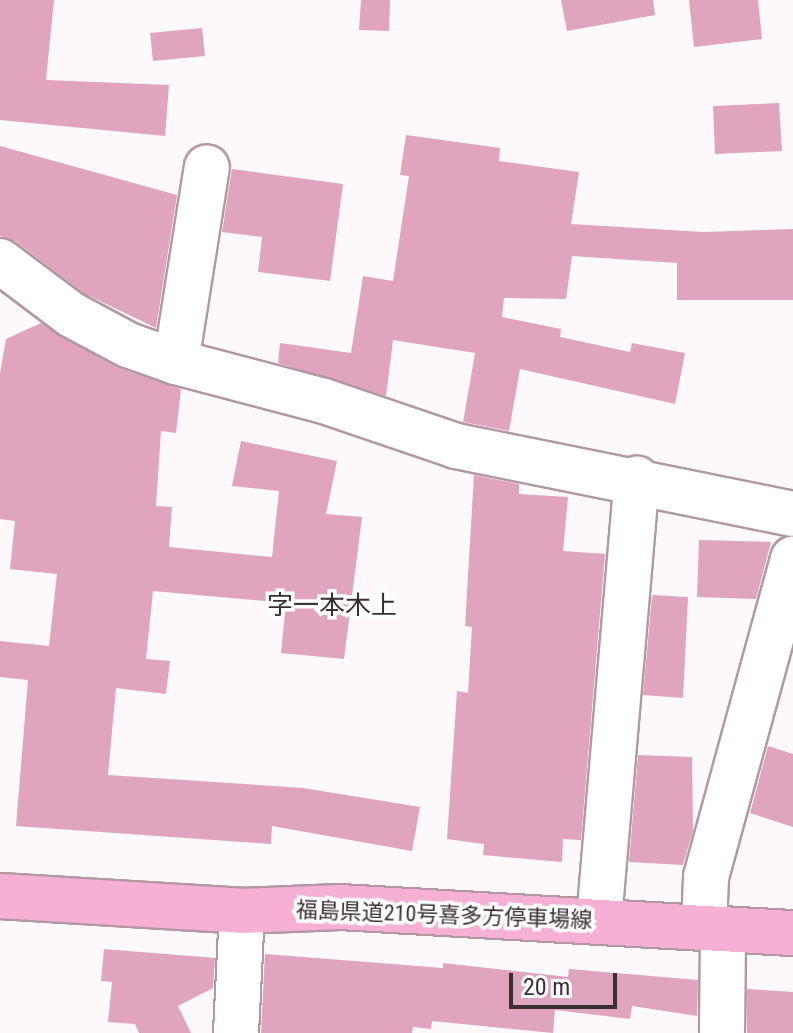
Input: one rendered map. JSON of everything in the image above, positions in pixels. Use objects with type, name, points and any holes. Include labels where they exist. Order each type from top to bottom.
[{"type":"main road","name":"福島県道210号喜多方停車場線","points":[[0,896],[242,911],[340,907],[793,933]]},
{"type":"street","points":[[176,362],[207,167]]},
{"type":"street","points":[[0,261],[72,315],[128,345],[176,362],[324,401],[456,446],[637,479],[793,514]]},
{"type":"street","points":[[599,920],[637,479]]},
{"type":"street","points":[[722,1033],[714,928],[706,877],[793,559]]},
{"type":"street","points":[[236,1033],[242,911]]},
{"type":"building","points":[[0,0],[54,0],[46,80],[169,85],[165,136],[0,120]]},
{"type":"building","points":[[361,0],[390,0],[389,31],[359,30]]},
{"type":"building","points":[[561,0],[653,0],[655,15],[567,31]]},
{"type":"building","points":[[689,0],[758,0],[762,39],[694,47]]},
{"type":"building","points":[[202,28],[205,56],[153,61],[150,33]]},
{"type":"building","points":[[779,103],[782,151],[715,154],[713,106]]},
{"type":"building","points":[[406,135],[500,148],[499,161],[579,172],[571,224],[703,232],[793,229],[793,300],[677,300],[677,263],[572,256],[566,299],[504,298],[502,317],[561,329],[560,337],[630,352],[632,343],[685,353],[675,404],[520,369],[509,431],[463,422],[475,353],[393,340],[386,396],[278,363],[280,343],[351,353],[363,276],[393,281],[409,176],[400,175]]},
{"type":"building","points":[[0,146],[177,195],[156,328],[85,294],[15,241],[0,236]]},
{"type":"building","points":[[232,169],[343,184],[330,281],[258,272],[262,237],[222,232]]},
{"type":"building","points":[[41,323],[116,367],[181,389],[176,433],[161,431],[156,506],[172,507],[169,547],[272,557],[279,491],[232,486],[241,441],[337,461],[326,514],[362,517],[344,659],[281,653],[286,603],[153,591],[146,659],[170,661],[166,694],[116,688],[108,775],[303,788],[420,807],[412,851],[272,826],[271,844],[16,826],[28,680],[0,677],[0,641],[49,646],[57,574],[10,569],[15,521],[0,519],[0,373],[6,339]]},
{"type":"building","points":[[474,475],[519,484],[519,494],[568,497],[563,551],[605,554],[581,840],[563,839],[562,862],[483,855],[484,844],[447,839],[457,691],[468,693],[472,627],[465,626]]},
{"type":"building","points":[[699,540],[771,542],[756,599],[697,597]]},
{"type":"building","points":[[652,595],[688,597],[683,698],[643,695]]},
{"type":"building","points":[[768,746],[793,754],[793,827],[750,813]]},
{"type":"building","points":[[638,755],[692,757],[693,831],[683,865],[629,862]]},
{"type":"building","points":[[104,949],[215,958],[213,988],[178,1006],[191,1033],[139,1033],[135,1024],[108,1022],[112,982],[101,981]]},
{"type":"building","points":[[265,954],[443,968],[443,963],[568,977],[569,969],[698,980],[697,1016],[632,1006],[630,1019],[555,1010],[553,1033],[432,1021],[431,1029],[413,1027],[412,1033],[261,1033]]},
{"type":"building","points":[[747,989],[793,992],[793,1033],[747,1033]]},
{"type":"district","name":"字一本木上","points":[[332,606]]}]
